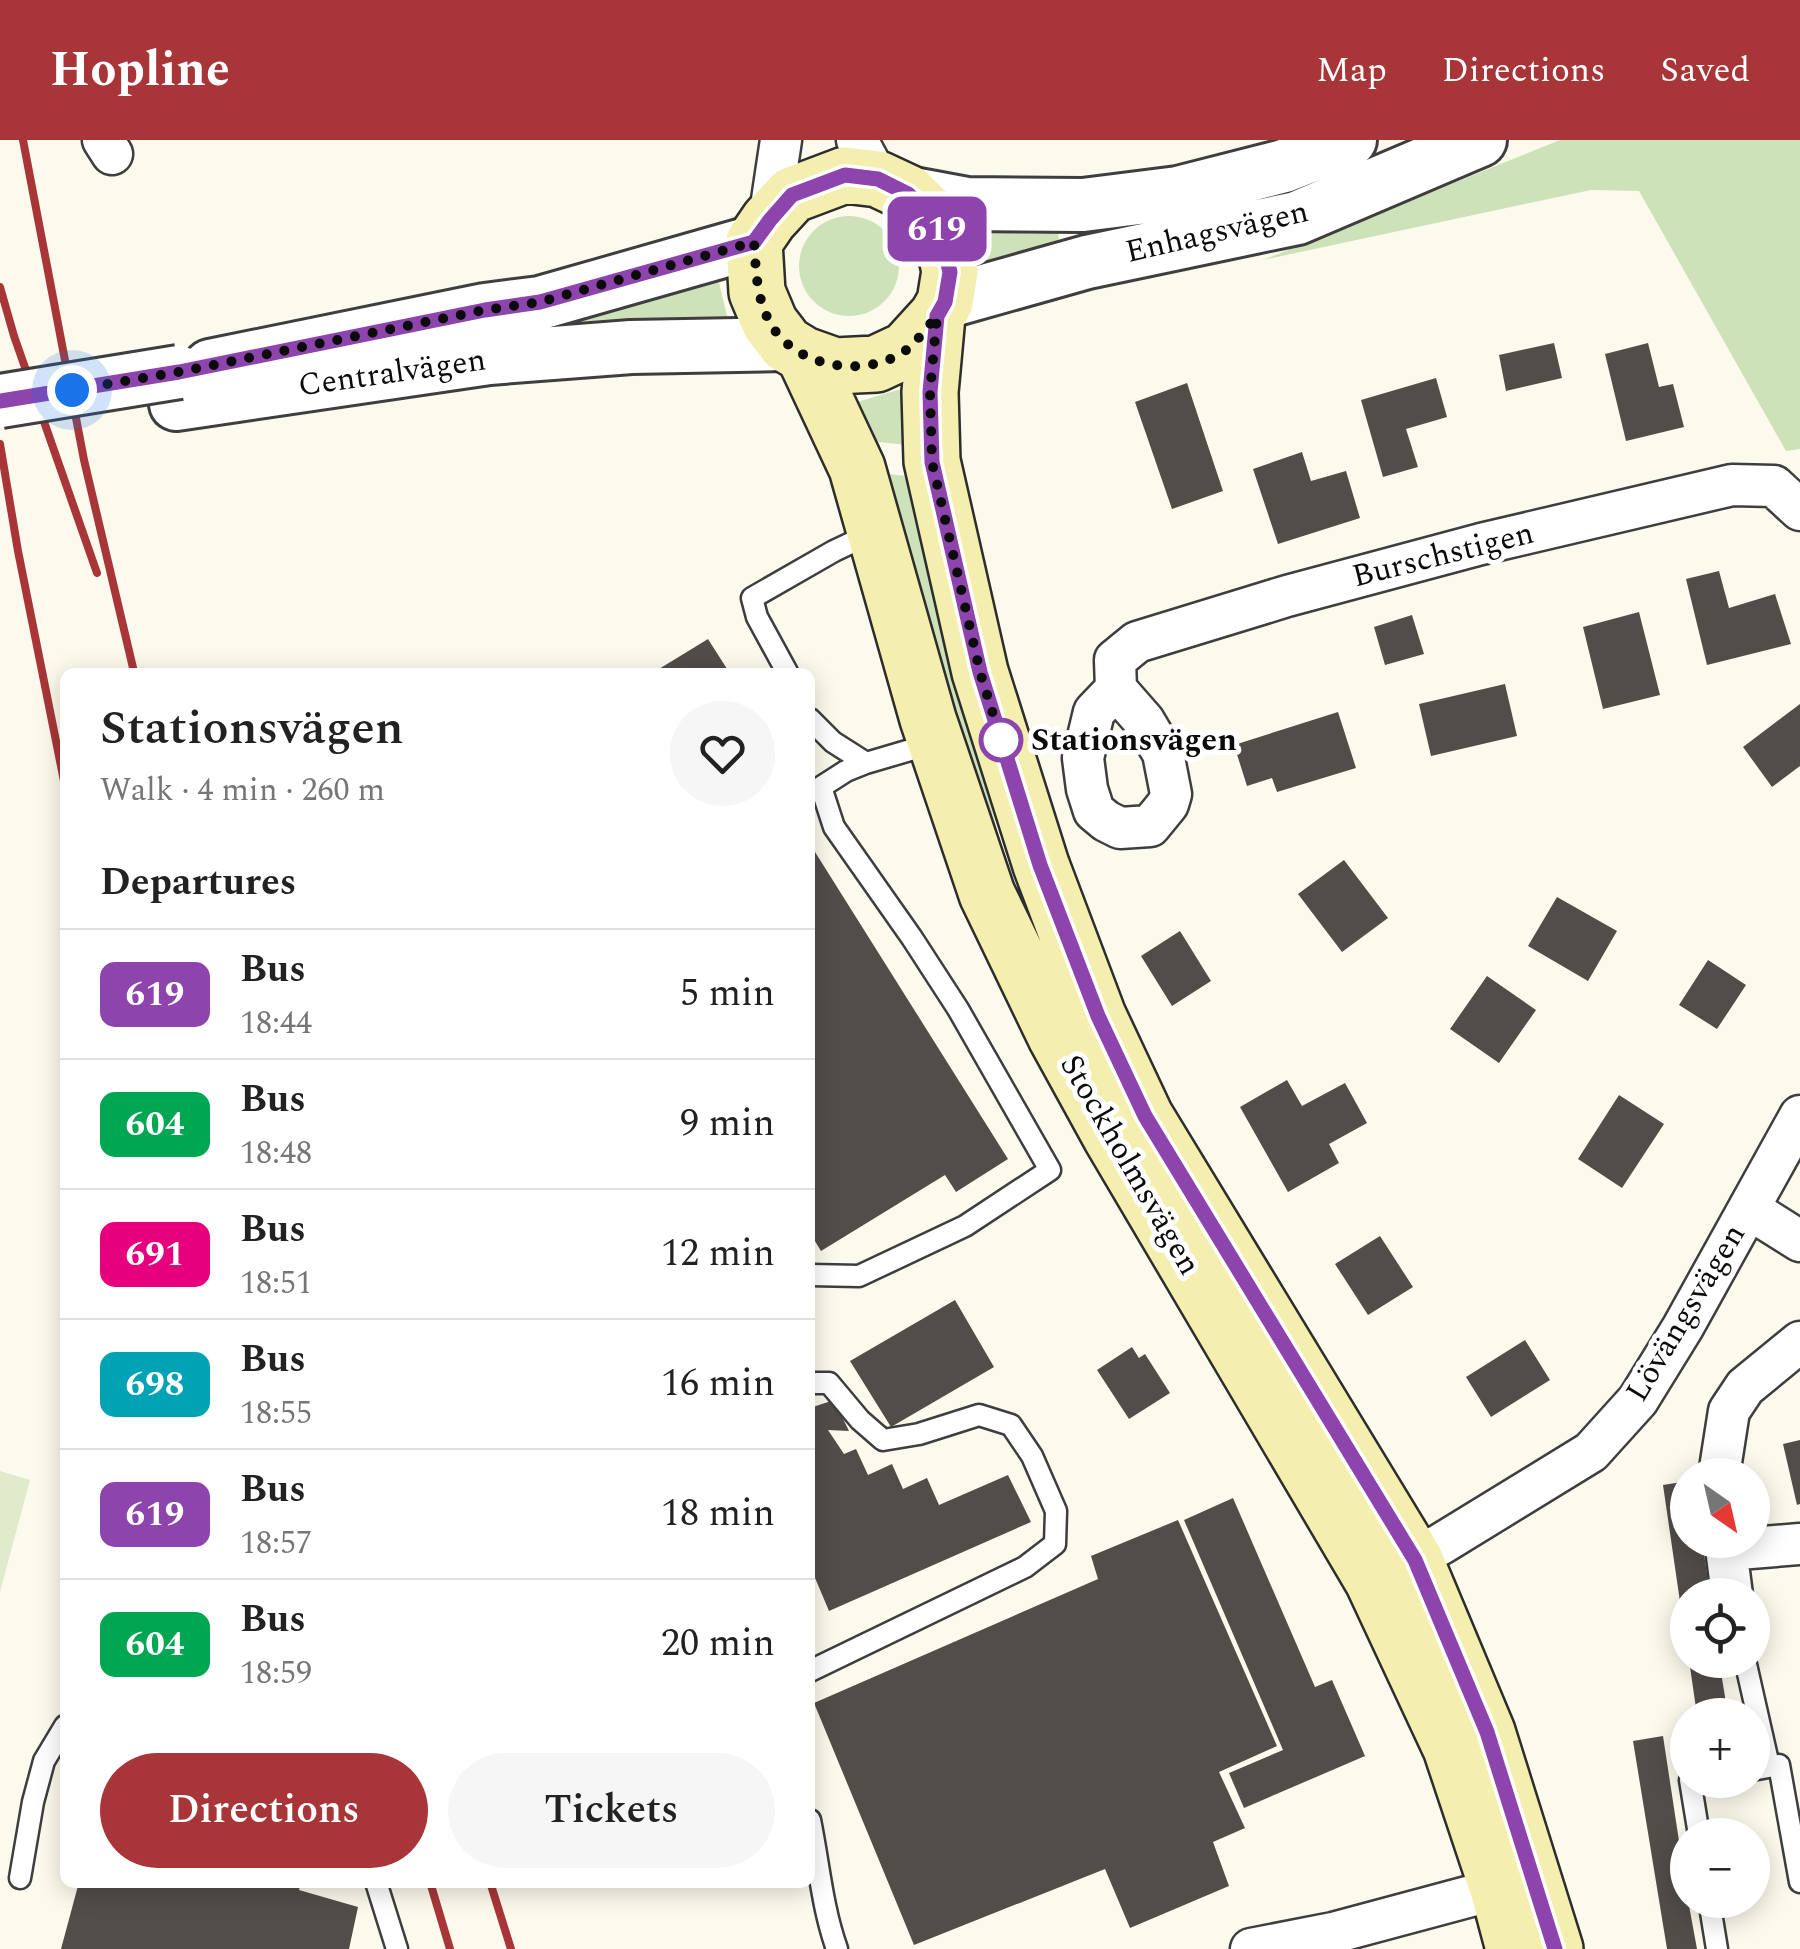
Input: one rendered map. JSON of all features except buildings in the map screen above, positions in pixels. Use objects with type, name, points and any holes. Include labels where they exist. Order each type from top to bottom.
[{"type":"main road","points":[[881,171],[926,211],[942,240],[950,272],[941,309],[906,350],[876,364],[835,366],[795,349],[770,323],[757,292],[762,231],[792,195],[845,175],[881,171]]},
{"type":"main road","name":"Stockholmsvägen","points":[[941,309],[930,392],[932,462],[976,653],[1040,865],[1098,1016],[1145,1116],[1394,1570],[1451,1748],[1516,1884],[1555,1949]]},
{"type":"main road","name":"Stockholmsvägen","points":[[795,349],[857,468],[936,742],[988,894],[1056,1036],[1111,1137],[1394,1570]]},
{"type":"main road","name":"Stockholmsvägen","points":[[1514,1949],[1516,1884]]},
{"type":"street","points":[[762,231],[781,140]]},
{"type":"street","name":"Enhagsvägen","points":[[881,171],[967,204],[1084,205],[1178,193],[1284,166],[1350,140]]},
{"type":"street","name":"Enhagsvägen","points":[[941,309],[1087,262],[1296,218],[1480,140]]},
{"type":"street","name":"Centralvägen","points":[[0,432],[485,310],[540,302],[762,231]]},
{"type":"street","name":"Centralvägen","points":[[0,401],[631,347],[795,349]]},
{"type":"street","name":"Burschstigen","points":[[1116,688],[1116,660],[1137,642],[1287,596],[1481,544],[1732,485],[1774,486],[1800,510]]},
{"type":"street","name":"Lövängsvägen","points":[[1394,1570],[1590,1452],[1638,1400],[1800,1116]]},
{"type":"street","name":"Lövängsvägen","points":[[1749,1208],[1800,1242]]},
{"type":"street","points":[[1722,1458],[1729,1411],[1745,1387],[1800,1342]]},
{"type":"street","points":[[1770,1544],[1800,1544]]},
{"type":"street","points":[[1250,1949],[1334,1941],[1516,1884]]},
{"type":"lane","points":[[785,668],[757,618],[752,598],[876,532]]},
{"type":"lane","points":[[815,724],[833,742],[866,763]]},
{"type":"lane","points":[[815,1274],[859,1276],[964,1226],[1050,1170],[958,1009],[834,827],[821,786],[866,763],[936,742]]},
{"type":"lane","points":[[815,1383],[829,1384],[883,1440],[919,1434],[979,1415],[1010,1425],[1032,1456],[1056,1510],[1055,1544],[1025,1567],[815,1668]]},
{"type":"lane","points":[[20,1878],[44,1761],[60,1734]]},
{"type":"lane","points":[[1770,1766],[1779,1765],[1800,1882]]},
{"type":"lane","points":[[815,1844],[826,1916],[836,1949]]},
{"type":"lane","points":[[378,1888],[397,1949]]},
{"type":"lane","points":[[1712,1918],[1717,1949]]},
{"type":"green space","points":[[1560,140],[1800,140],[1800,449],[1786,451],[1639,191],[1591,190],[1263,260]]},
{"type":"green space","points":[[849,216],[877,224],[891,238],[899,266],[891,294],[877,308],[849,316],[821,308],[807,294],[799,266],[807,238],[821,224]]},
{"type":"green space","points":[[981,232],[1058,232],[1059,243],[985,266]]},
{"type":"green space","points":[[717,274],[728,320],[558,325]]},
{"type":"green space","points":[[901,389],[906,445],[870,441],[857,402]]},
{"type":"green space","points":[[880,473],[906,476],[1005,858],[1001,862]]},
{"type":"green space","points":[[0,1471],[30,1480],[0,1592]]},
{"type":"railway","points":[[23,140],[84,460],[133,668]]},
{"type":"railway","points":[[0,287],[97,573]]},
{"type":"railway","points":[[0,444],[60,761]]},
{"type":"railway","points":[[432,1888],[450,1949]]},
{"type":"railway","points":[[492,1888],[511,1949]]},
{"type":"bus line","name":"619","points":[[0,401],[179,372],[540,302],[754,242],[792,195],[845,175],[878,179],[908,194],[926,211],[942,240],[950,272],[945,302],[937,316],[930,392],[932,462],[980,672],[1040,865],[1098,1016],[1145,1116],[1415,1560],[1487,1732],[1555,1949]]},
{"type":"place","name":"Stationsvägen","points":[[1001,740]]},
{"type":"route","points":[[72,390],[540,302],[754,242],[757,292],[770,323],[786,344],[804,355],[835,366],[876,364],[906,350],[937,316],[930,392],[932,462],[980,672],[1001,740]]}]
